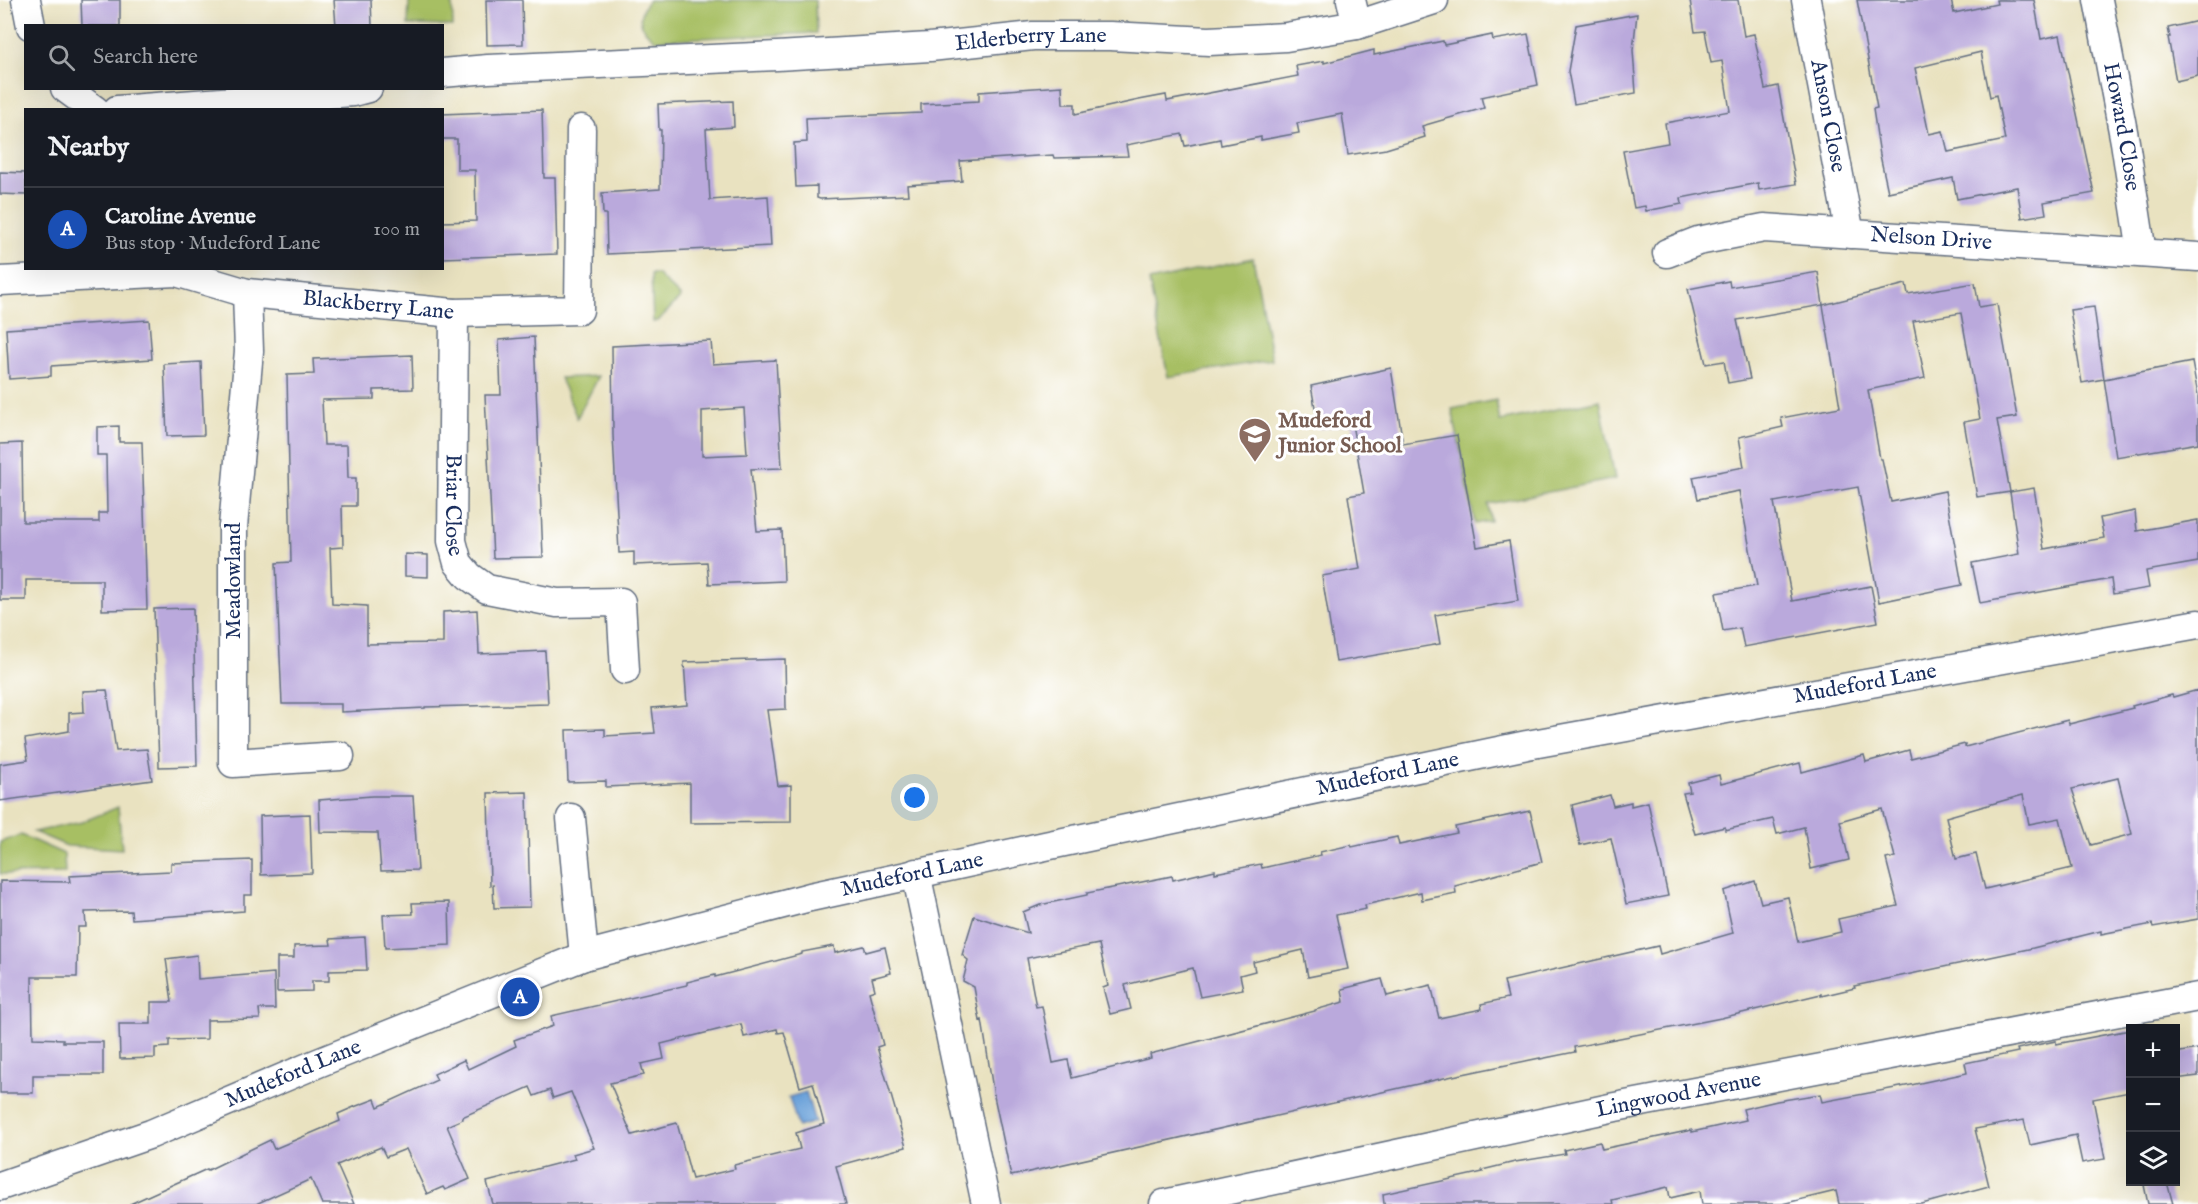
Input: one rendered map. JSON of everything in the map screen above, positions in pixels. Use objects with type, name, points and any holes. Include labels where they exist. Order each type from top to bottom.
[{"type":"street","points":[[26,0],[31,24]]},
{"type":"street","name":"Elderberry Lane","points":[[444,73],[930,47],[1033,36],[1110,36],[1209,41],[1286,37],[1354,12],[1434,0]]},
{"type":"street","name":"Anson Close","points":[[1806,0],[1850,234]]},
{"type":"street","name":"Howard Close","points":[[2098,0],[2125,142],[2142,253]]},
{"type":"street","points":[[68,90],[92,108]]},
{"type":"street","points":[[143,108],[360,90]]},
{"type":"street","name":"Blackberry Lane","points":[[0,281],[176,272],[247,293],[453,313],[579,310],[580,129]]},
{"type":"street","name":"Nelson Drive","points":[[1667,253],[1698,241],[1764,228],[2198,257]]},
{"type":"street","name":"Meadowland","points":[[247,293],[249,351],[233,527],[233,763],[340,756]]},
{"type":"street","name":"Briar Close","points":[[453,313],[452,541],[458,562],[469,576],[487,589],[557,603],[621,602],[625,670]]},
{"type":"street","name":"Mudeford Lane","points":[[0,1186],[152,1134],[318,1063],[584,956],[810,897],[1550,741],[2198,624]]},
{"type":"street","points":[[572,818],[584,956]]},
{"type":"street","points":[[916,873],[986,1204]]},
{"type":"street","name":"Lingwood Avenue","points":[[1164,1204],[1615,1107],[2198,997]]},
{"type":"green space","points":[[409,0],[452,0],[453,26],[408,24]]},
{"type":"green space","points":[[649,0],[815,0],[816,33],[655,40],[645,31],[641,22],[642,11]]},
{"type":"green space","points":[[1253,258],[1272,360],[1168,377],[1149,281]]},
{"type":"green space","points":[[651,274],[657,274],[681,297],[658,321],[653,322]]},
{"type":"green space","points":[[599,376],[577,418],[560,378]]},
{"type":"green space","points":[[1496,400],[1500,421],[1600,400],[1615,479],[1488,504],[1491,521],[1475,524],[1452,409]]},
{"type":"green space","points":[[118,807],[122,849],[67,846],[34,832],[82,822]]},
{"type":"green space","points":[[21,835],[64,854],[65,873],[0,874],[0,842]]},
{"type":"water","points":[[806,1092],[815,1122],[798,1127],[789,1097]]},
{"type":"building","points":[[81,0],[120,0],[120,24],[82,24]]},
{"type":"building","points":[[334,0],[371,0],[372,24],[336,24]]},
{"type":"building","points":[[486,0],[522,0],[523,44],[487,45]]},
{"type":"building","points":[[1690,0],[1738,0],[1744,36],[1754,34],[1765,89],[1778,86],[1796,184],[1759,190],[1758,183],[1681,198],[1682,204],[1646,211],[1645,206],[1634,208],[1623,151],[1668,143],[1665,123],[1730,111],[1722,61],[1711,63],[1705,31],[1695,32]]},
{"type":"building","points":[[1857,0],[1951,0],[1954,13],[1997,4],[1996,0],[2034,0],[2041,39],[2060,35],[2094,193],[2044,202],[2046,214],[2022,218],[2017,187],[1957,199],[1953,178],[1888,192],[1873,109],[1877,108]],"holes":[[[1981,52],[1990,97],[1996,95],[2005,140],[1948,152],[1943,131],[1929,134],[1915,68]]]},
{"type":"building","points":[[1637,14],[1633,50],[1636,93],[1574,104],[1568,71],[1576,25]]},
{"type":"building","points":[[2198,21],[2198,76],[2176,81],[2168,28]]},
{"type":"building","points":[[1528,34],[1538,85],[1481,97],[1484,108],[1422,126],[1425,137],[1386,149],[1348,155],[1342,114],[1297,123],[1299,133],[1261,140],[1261,137],[1221,145],[1220,139],[1185,146],[1182,134],[1126,145],[1128,156],[1054,158],[1053,155],[960,161],[962,181],[907,185],[908,195],[820,199],[817,198],[817,186],[796,187],[794,143],[807,142],[806,118],[921,113],[921,104],[979,101],[979,92],[1062,86],[1063,104],[1075,104],[1075,114],[1166,95],[1167,101],[1298,76],[1296,66],[1324,61],[1324,63],[1374,50],[1374,55],[1443,41],[1444,45],[1492,35],[1493,40]]},
{"type":"building","points":[[733,101],[734,127],[706,129],[710,200],[768,196],[771,246],[607,254],[606,214],[603,214],[602,193],[660,189],[661,130],[659,130],[658,104]]},
{"type":"building","points":[[542,110],[544,178],[555,178],[557,254],[444,258],[444,222],[476,221],[475,170],[457,170],[457,139],[444,139],[444,114]]},
{"type":"building","points":[[0,172],[24,173],[24,195],[0,194]]},
{"type":"building","points":[[1818,272],[1823,305],[1737,320],[1750,379],[1728,383],[1724,361],[1706,364],[1688,289],[1729,281],[1730,287]]},
{"type":"building","points":[[1975,283],[1979,307],[1997,304],[2017,417],[1997,420],[2010,492],[1977,497],[1964,422],[1980,419],[1961,313],[1913,321],[1925,378],[1868,390],[1880,459],[1882,459],[1891,502],[1945,491],[1962,585],[1879,602],[1858,487],[1774,502],[1792,601],[1871,586],[1878,622],[1744,647],[1740,628],[1723,631],[1716,593],[1757,586],[1739,491],[1698,499],[1693,477],[1744,467],[1739,437],[1783,427],[1781,418],[1840,407],[1823,305],[1906,284],[1908,294]]},
{"type":"building","points":[[2094,307],[2104,379],[2082,383],[2070,310]]},
{"type":"building","points":[[149,320],[152,359],[51,366],[51,376],[9,379],[6,329]]},
{"type":"building","points":[[534,337],[543,557],[493,558],[485,395],[501,395],[499,340]]},
{"type":"building","points":[[711,341],[713,364],[776,360],[782,468],[751,469],[757,531],[782,530],[784,581],[709,584],[707,562],[634,565],[634,552],[619,553],[613,435],[612,346]],"holes":[[[744,408],[747,454],[702,456],[702,411]]]},
{"type":"building","points":[[412,355],[413,389],[374,390],[374,399],[322,400],[324,445],[347,445],[348,478],[356,478],[356,506],[342,506],[343,547],[330,548],[332,604],[367,606],[367,644],[443,643],[443,612],[477,610],[479,654],[545,651],[548,704],[341,712],[341,704],[282,704],[276,563],[291,562],[287,375],[314,374],[313,359]]},
{"type":"building","points":[[201,362],[204,435],[167,436],[164,364]]},
{"type":"building","points":[[2192,362],[2198,395],[2198,443],[2116,457],[2104,379]]},
{"type":"building","points":[[1391,368],[1403,444],[1457,435],[1477,547],[1509,541],[1518,601],[1435,615],[1440,644],[1336,662],[1322,576],[1360,569],[1348,496],[1364,493],[1352,424],[1319,429],[1311,386]]},
{"type":"building","points":[[119,426],[119,442],[142,442],[147,609],[102,610],[102,580],[26,580],[26,600],[0,600],[0,444],[22,443],[23,522],[99,522],[99,513],[107,513],[106,455],[97,455],[97,427]]},
{"type":"building","points":[[2034,488],[2044,549],[2104,538],[2100,518],[2135,511],[2137,531],[2198,520],[2198,562],[2146,571],[2149,588],[2113,594],[2111,579],[1980,603],[1972,563],[2019,554],[2010,492]]},
{"type":"building","points":[[405,554],[428,555],[428,577],[405,576]]},
{"type":"building","points":[[193,608],[197,766],[159,767],[154,609]]},
{"type":"building","points":[[785,659],[786,709],[767,710],[778,786],[791,785],[791,822],[690,823],[690,783],[606,787],[606,781],[568,782],[566,730],[605,729],[605,736],[655,733],[652,708],[687,705],[684,662]]},
{"type":"building","points":[[107,690],[116,751],[147,749],[152,780],[0,801],[0,764],[28,760],[25,739],[69,731],[69,713],[84,712],[83,691]]},
{"type":"building","points":[[2198,690],[2198,919],[2153,927],[2152,924],[2101,934],[2101,931],[2033,948],[1854,986],[1855,988],[1821,996],[1821,994],[1721,1018],[1574,1047],[1575,1052],[1453,1076],[1011,1176],[974,987],[963,981],[968,960],[962,955],[974,916],[1028,933],[1023,912],[1040,905],[1087,895],[1087,893],[1172,876],[1173,880],[1215,870],[1215,873],[1261,864],[1262,868],[1321,855],[1320,852],[1397,837],[1399,845],[1457,833],[1455,827],[1530,811],[1542,862],[1455,886],[1456,893],[1422,900],[1421,892],[1365,905],[1366,909],[1336,915],[1348,969],[1308,977],[1303,950],[1253,962],[1255,971],[1240,975],[1243,989],[1200,997],[1193,968],[1125,985],[1131,1009],[1110,1014],[1103,988],[1108,986],[1099,944],[1027,958],[1036,1007],[1042,1006],[1053,1063],[1068,1060],[1072,1078],[1151,1058],[1150,1054],[1344,1002],[1342,989],[1382,979],[1387,996],[1431,985],[1439,1018],[1482,1009],[1481,1004],[1508,998],[1504,981],[1658,946],[1660,954],[1733,933],[1724,891],[1755,881],[1761,903],[1788,897],[1798,942],[1841,932],[1838,919],[1898,906],[1886,859],[1895,857],[1882,809],[1840,821],[1849,860],[1811,869],[1804,827],[1777,834],[1773,819],[1695,834],[1683,793],[1690,792],[1688,783],[1719,775],[1721,784],[1800,763],[1802,772],[1864,755],[1866,762],[1909,750],[1911,758],[1965,744],[1965,747],[2068,720],[2069,724],[2133,708],[2132,706],[2172,695],[2173,697]],"holes":[[[2118,778],[2132,834],[2091,845],[2072,789]],[[2023,795],[2029,824],[2060,818],[2072,868],[1985,889],[1976,854],[1956,859],[1946,817]]]},
{"type":"building","points":[[527,792],[530,907],[494,908],[493,885],[490,886],[488,793]]},
{"type":"building","points":[[1610,795],[1613,806],[1631,802],[1631,806],[1648,802],[1668,896],[1626,904],[1611,838],[1580,845],[1572,805]]},
{"type":"building","points":[[413,796],[418,870],[381,871],[378,833],[320,832],[319,800]]},
{"type":"building","points":[[310,814],[312,873],[261,875],[260,816]]},
{"type":"building","points":[[252,860],[252,895],[244,895],[244,911],[132,919],[131,911],[85,912],[86,927],[78,927],[77,977],[32,977],[33,1038],[63,1039],[63,1042],[103,1042],[103,1075],[33,1075],[33,1093],[0,1093],[0,881],[70,882],[69,876],[171,871],[171,863]]},
{"type":"building","points":[[449,902],[450,945],[385,948],[383,915],[413,914],[412,903]]},
{"type":"building","points":[[365,937],[367,970],[329,971],[329,981],[312,981],[312,991],[277,992],[277,958],[294,958],[294,946],[331,945],[330,939]]},
{"type":"building","points":[[834,946],[835,953],[864,946],[866,952],[885,947],[891,973],[872,978],[875,990],[869,992],[883,1045],[877,1047],[906,1147],[836,1166],[846,1204],[493,1204],[487,1182],[575,1159],[573,1154],[594,1148],[571,1092],[553,1098],[550,1090],[534,1096],[530,1087],[447,1126],[470,1179],[445,1190],[443,1187],[427,1194],[406,1149],[386,1157],[381,1147],[337,1165],[354,1204],[322,1204],[311,1179],[256,1204],[130,1204],[270,1140],[274,1149],[340,1121],[338,1114],[354,1107],[375,1099],[378,1107],[437,1080],[434,1074],[464,1060],[468,1069],[516,1046],[514,1040],[553,1026],[551,1016],[687,985],[687,982],[715,975],[715,977],[802,954],[802,952]],"holes":[[[741,1024],[744,1037],[777,1029],[778,1033],[784,1032],[800,1087],[813,1083],[824,1124],[796,1133],[800,1149],[734,1165],[735,1169],[692,1179],[677,1123],[632,1135],[610,1083],[644,1075],[641,1064],[664,1059],[661,1044]]]},
{"type":"building","points":[[197,955],[198,979],[274,973],[275,1009],[259,1009],[260,1019],[207,1020],[207,1039],[169,1040],[169,1047],[155,1048],[155,1058],[120,1059],[119,1024],[151,1024],[151,1002],[172,1002],[166,959]]},
{"type":"building","points":[[2126,1031],[2126,1093],[2093,1099],[2105,1159],[2082,1163],[2076,1135],[2030,1145],[2024,1120],[1975,1129],[1989,1186],[1922,1204],[1839,1204],[1836,1191],[1782,1204],[1702,1204],[1700,1191],[1670,1198],[1668,1187],[1612,1200],[1613,1204],[1384,1204],[1383,1194],[1483,1172],[1482,1170],[1515,1162],[1565,1154],[1564,1150],[1600,1142],[1602,1149],[1746,1120],[1743,1109],[1777,1101],[1820,1094],[1822,1102],[1967,1073],[1965,1063],[2018,1052],[2017,1049],[2056,1041],[2056,1044]]},
{"type":"building","points":[[2198,1049],[2198,1076],[2180,1078],[2180,1052]]},
{"type":"building","points":[[2144,1186],[2168,1186],[2173,1204],[2148,1204]]},
{"type":"place","name":"Mudeford Junior School","points":[[1255,463]]},
{"type":"place","name":"Caroline Avenue","points":[[520,997]]}]
